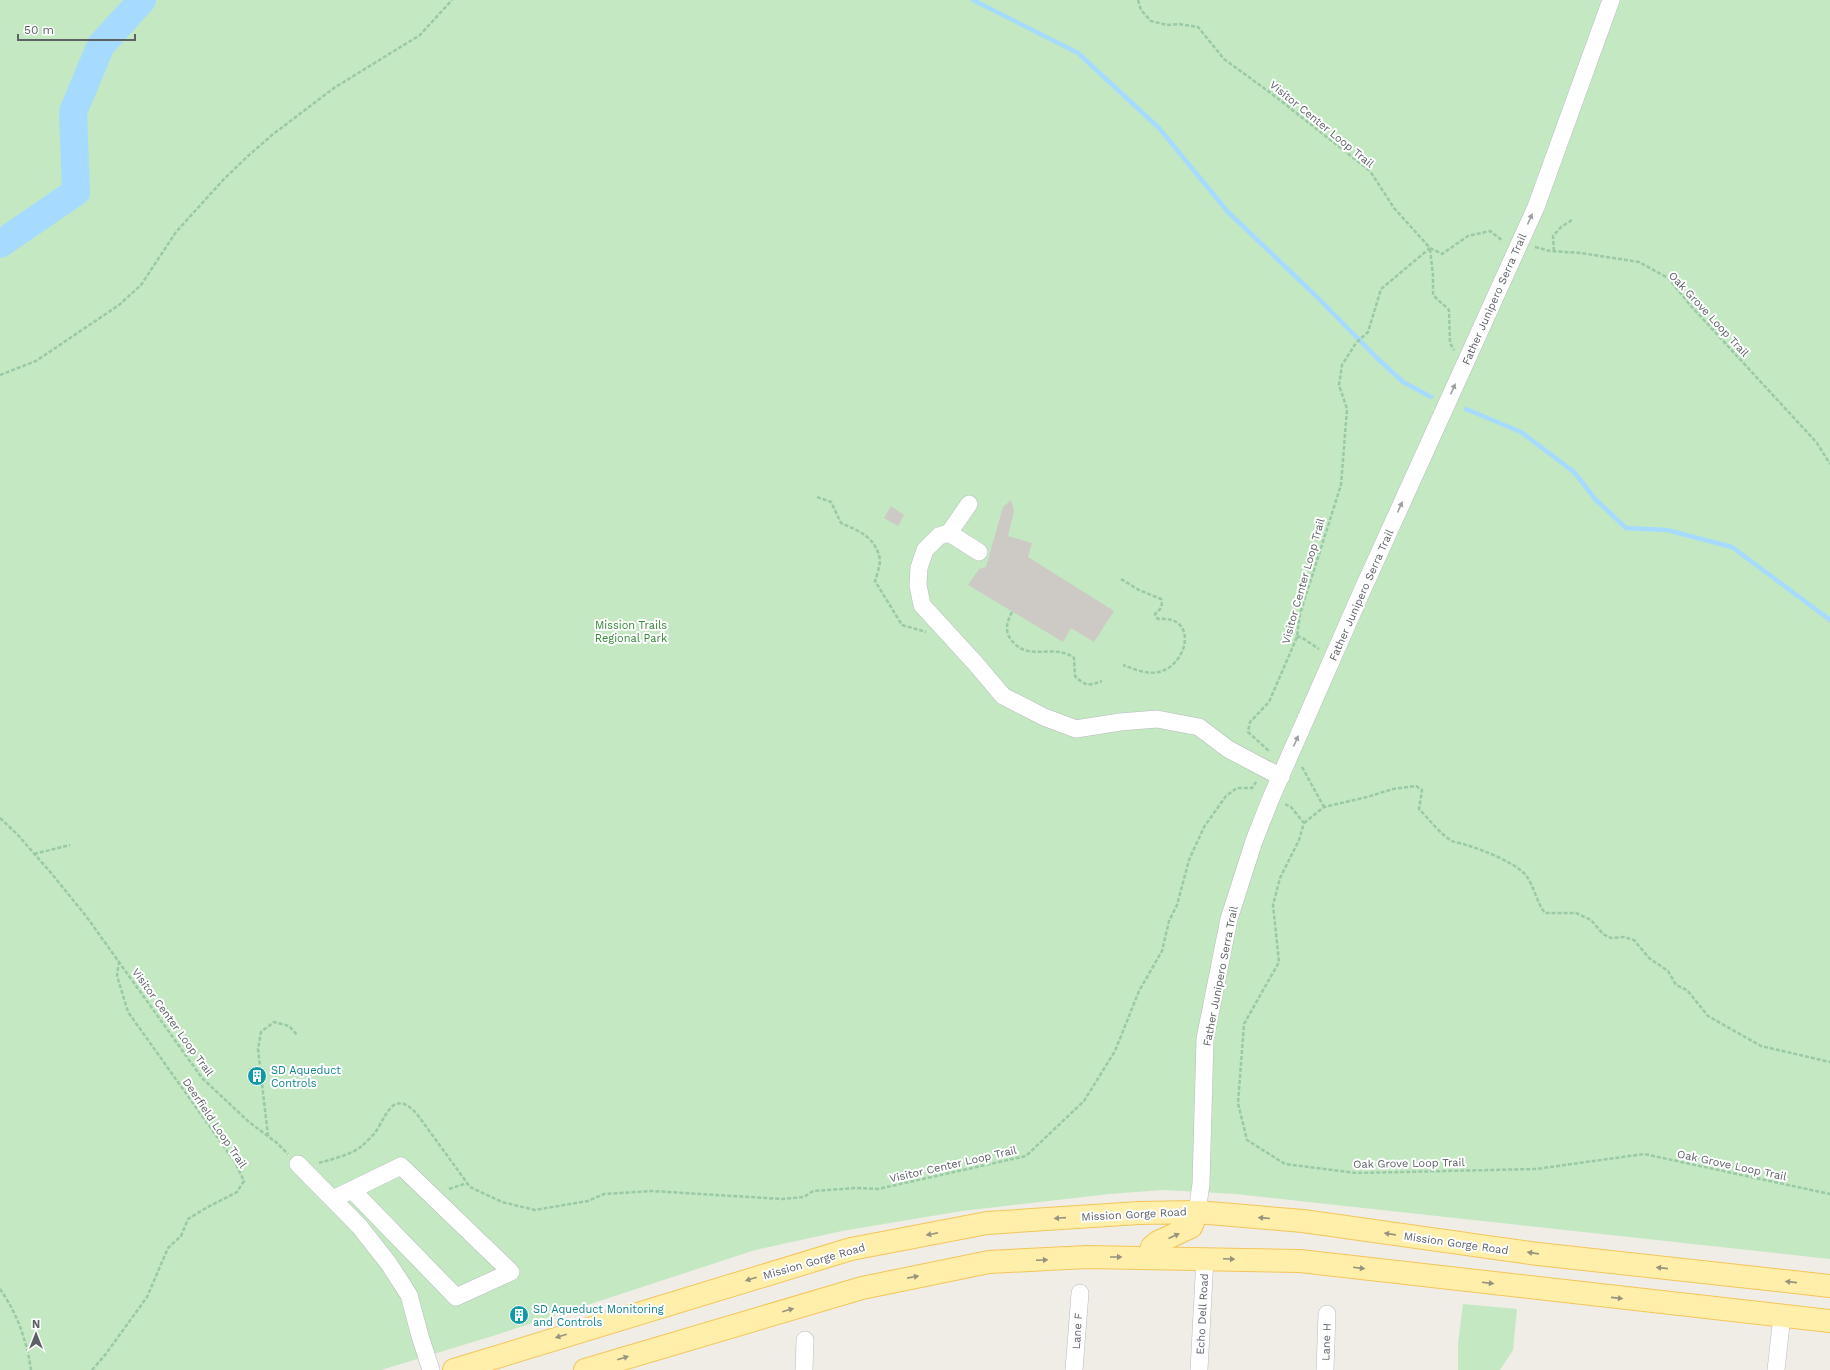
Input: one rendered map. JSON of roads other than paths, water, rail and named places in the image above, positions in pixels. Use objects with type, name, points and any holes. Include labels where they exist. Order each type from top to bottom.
[{"type":"main road","points":[[1148,1258],[1152,1247],[1158,1242],[1191,1227],[1197,1212]]},
{"type":"main road","name":"Mission Gorge Road","points":[[454,1370],[851,1249],[987,1223],[1139,1213],[1197,1212],[1303,1222],[1538,1254],[1830,1286]]},
{"type":"main road","points":[[585,1370],[862,1288],[989,1262],[1087,1257],[1205,1258],[1300,1261],[1830,1321]]},
{"type":"street","name":"Father Junipero Serra Trail","points":[[1197,1212],[1201,1184],[1205,1039],[1229,919],[1254,841],[1271,798],[1536,207],[1611,0]]},
{"type":"street","points":[[969,504],[949,533],[939,536],[925,550],[919,568],[918,585],[922,605],[1003,696],[1044,717],[1076,729],[1120,722],[1157,719],[1199,727],[1228,749],[1281,777]]},
{"type":"street","points":[[949,533],[979,552]]},
{"type":"street","points":[[298,1164],[360,1227],[389,1264],[409,1295],[420,1336],[432,1370]]},
{"type":"street","points":[[333,1199],[402,1166],[511,1272],[456,1297],[352,1190]]},
{"type":"street","name":"Echo Dell Road","points":[[1199,1370],[1205,1258]]},
{"type":"street","name":"Lane F","points":[[1074,1370],[1080,1293]]},
{"type":"street","name":"Lane H","points":[[1325,1370],[1327,1314]]},
{"type":"street","points":[[1776,1370],[1782,1316]]},
{"type":"street","points":[[804,1370],[805,1340]]},
{"type":"waterway","points":[[0,244],[76,192],[73,112],[101,45],[142,0]]},
{"type":"waterway","points":[[973,0],[1078,53],[1159,128],[1228,212],[1315,295],[1377,358],[1403,382],[1431,397]]},
{"type":"waterway","points":[[1466,409],[1521,432],[1574,472],[1596,500],[1626,528],[1667,530],[1732,547],[1830,620]]},
{"type":"place","name":"SD Aqueduct Controls","points":[[257,1076]]},
{"type":"place","name":"SD Aqueduct Monitoring and Controls","points":[[519,1315]]},
{"type":"park label","name":"Mission Trails Regional Park","points":[[631,631]]}]
